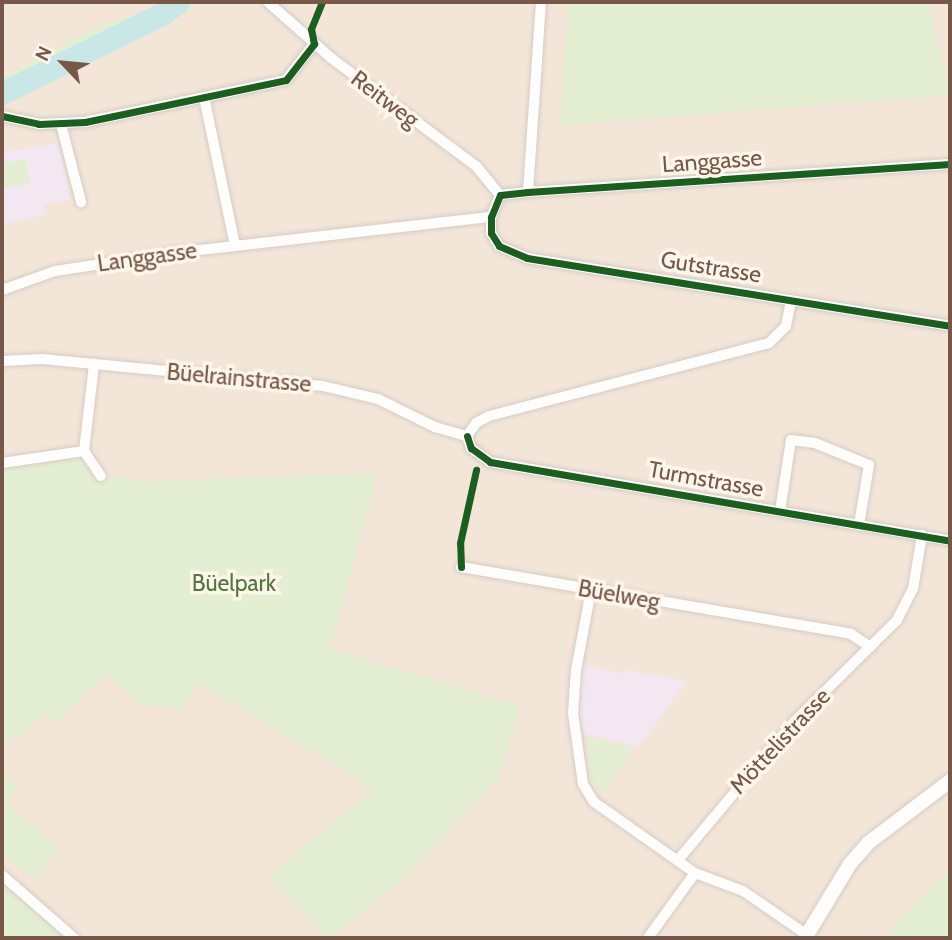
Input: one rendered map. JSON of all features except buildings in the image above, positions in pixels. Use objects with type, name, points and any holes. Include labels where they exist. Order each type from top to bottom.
[{"type":"main road","points":[[806,936],[850,864],[868,844],[950,781]]},
{"type":"street","name":"Reitweg","points":[[268,2],[314,44],[477,167],[500,195]]},
{"type":"street","points":[[528,192],[541,2]]},
{"type":"street","points":[[2,116],[61,124],[286,80],[314,44]]},
{"type":"street","points":[[204,97],[235,246]]},
{"type":"street","points":[[61,124],[81,202]]},
{"type":"street","name":"Langgasse","points":[[500,195],[950,164]]},
{"type":"street","points":[[491,217],[500,195]]},
{"type":"street","name":"Langgasse","points":[[2,290],[55,271],[235,246],[491,217]]},
{"type":"street","name":"Gutstrasse","points":[[491,217],[491,233],[499,246],[527,258],[950,326]]},
{"type":"street","points":[[467,436],[476,423],[489,416],[769,343],[786,327],[792,300]]},
{"type":"street","name":"Büelrainstrasse","points":[[2,360],[94,364],[351,391],[467,436]]},
{"type":"street","points":[[94,364],[84,451],[101,476]]},
{"type":"street","name":"Turmstrasse","points":[[467,436],[471,448],[490,462],[950,541]]},
{"type":"street","points":[[780,511],[791,440],[815,443],[869,465],[859,525]]},
{"type":"street","points":[[2,463],[84,451]]},
{"type":"street","name":"Möttelistrasse","points":[[678,860],[794,722],[870,647],[905,608],[922,535]]},
{"type":"street","name":"Büelweg","points":[[461,567],[851,634],[870,647]]},
{"type":"street","points":[[591,590],[576,670],[573,713],[583,784],[594,802],[695,873],[743,891],[806,936]]},
{"type":"street","points":[[648,938],[695,873]]},
{"type":"street","points":[[2,875],[74,938]]},
{"type":"shaded area","points":[[2,2],[950,2],[950,938],[2,938]]},
{"type":"shaded area","points":[[58,143],[71,199],[44,205],[46,214],[2,225],[2,152]]},
{"type":"shaded area","points":[[577,664],[624,674],[626,670],[687,681],[638,747],[576,732]]},
{"type":"green space","points":[[167,2],[196,2],[187,12],[2,105],[2,77],[100,25],[154,11]]},
{"type":"green space","points":[[568,2],[928,2],[950,95],[559,126]]},
{"type":"green space","points":[[26,159],[30,184],[2,188],[2,163]]},
{"type":"green space","name":"Büelpark","points":[[84,451],[101,476],[144,481],[378,473],[330,649],[520,706],[497,780],[404,879],[329,938],[268,876],[374,789],[199,684],[183,709],[140,705],[106,674],[57,723],[45,715],[2,748],[2,463]]},
{"type":"green space","points":[[584,737],[632,748],[601,796],[591,778]]},
{"type":"green space","points":[[2,771],[20,785],[5,802],[59,849],[35,879],[2,854]]},
{"type":"green space","points":[[950,869],[950,938],[884,938],[942,877]]},
{"type":"green space","points":[[2,875],[74,938],[2,938]]},
{"type":"waterway","points":[[2,93],[162,14],[178,2]]},
{"type":"cycle path","points":[[2,116],[39,124],[85,122],[286,80],[314,44],[311,29],[322,2]]},
{"type":"cycle path","points":[[950,164],[500,195],[491,217],[491,233],[499,246],[527,258],[950,326]]},
{"type":"cycle path","points":[[467,436],[471,448],[490,462],[950,541]]},
{"type":"cycle path","points":[[461,567],[460,543],[476,470]]}]
